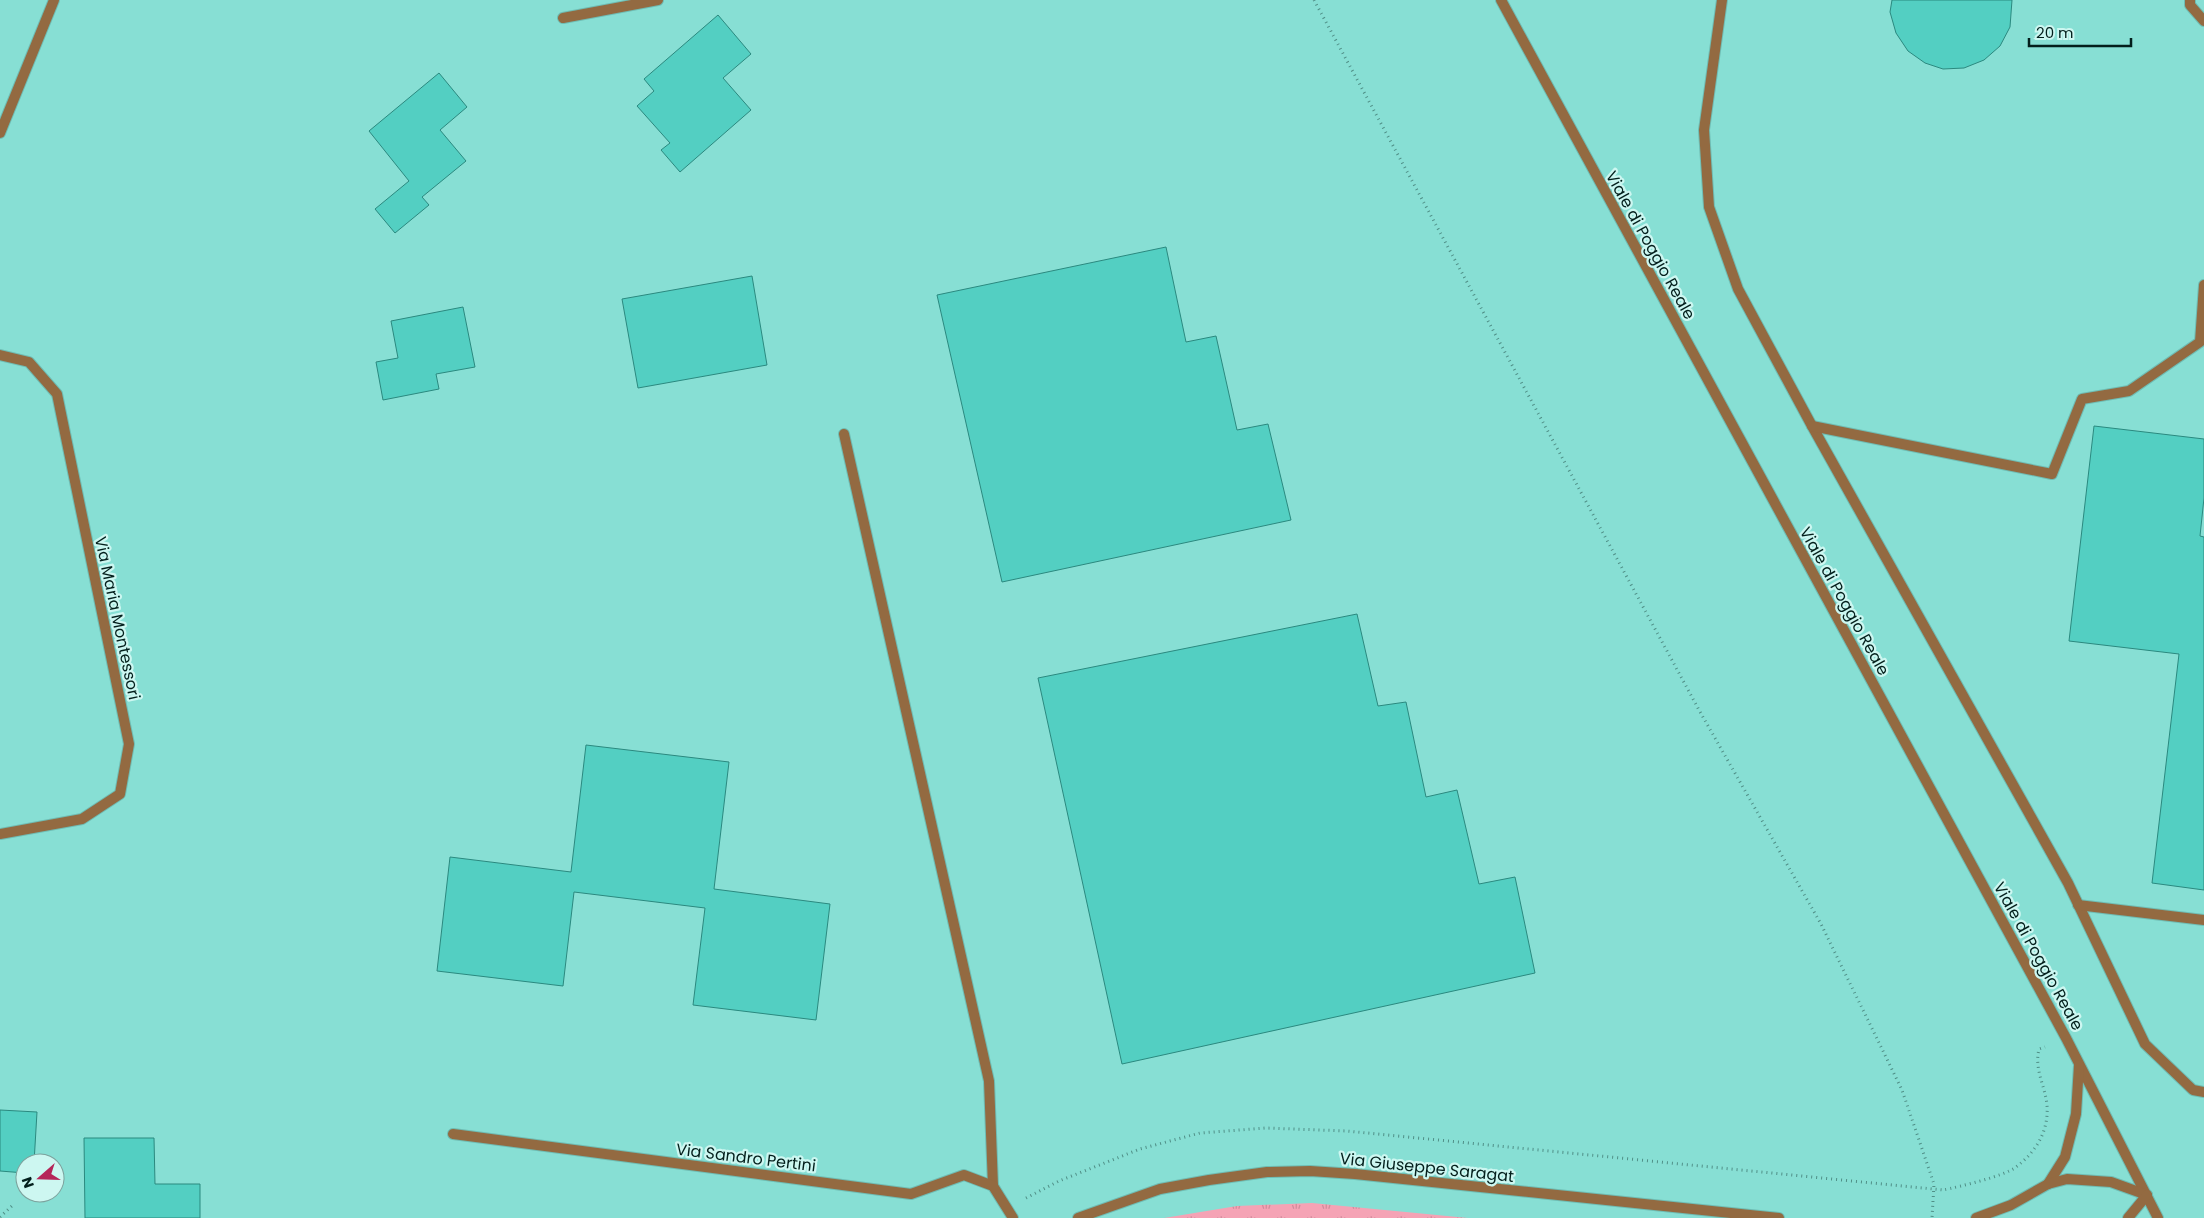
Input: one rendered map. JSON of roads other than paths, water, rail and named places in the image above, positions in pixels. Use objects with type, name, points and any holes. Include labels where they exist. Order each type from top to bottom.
[{"type":"street","points":[[0,133],[54,0]]},
{"type":"street","points":[[563,18],[658,0]]},
{"type":"street","name":"Viale di Poggio Reale","points":[[1501,0],[2066,1038],[2158,1218]]},
{"type":"street","points":[[1722,0],[1704,130],[1709,207],[1738,289],[1812,426],[2078,904],[2145,1044],[2193,1090],[2204,1092]]},
{"type":"street","points":[[2190,0],[2190,6],[2204,21]]},
{"type":"street","points":[[1812,426],[2052,474],[2082,399],[2128,390],[2200,342],[2204,285]]},
{"type":"street","name":"Via Maria Montessori","points":[[0,355],[29,362],[57,394],[129,744],[120,794],[82,819],[0,834]]},
{"type":"street","points":[[844,434],[989,1081],[993,1186],[1013,1218]]},
{"type":"street","points":[[2078,904],[2204,920]]},
{"type":"street","points":[[2048,1184],[2065,1157],[2076,1114],[2080,1064]]},
{"type":"street","name":"Via Sandro Pertini","points":[[453,1134],[911,1194],[964,1175],[993,1186]]},
{"type":"street","name":"Via Giuseppe Saragat","points":[[1078,1218],[1160,1189],[1267,1172],[1356,1174],[1725,1215],[1778,1218]]},
{"type":"street","points":[[1976,1218],[2011,1205],[2048,1184],[2067,1179],[2111,1182],[2147,1196],[2128,1218]]}]
